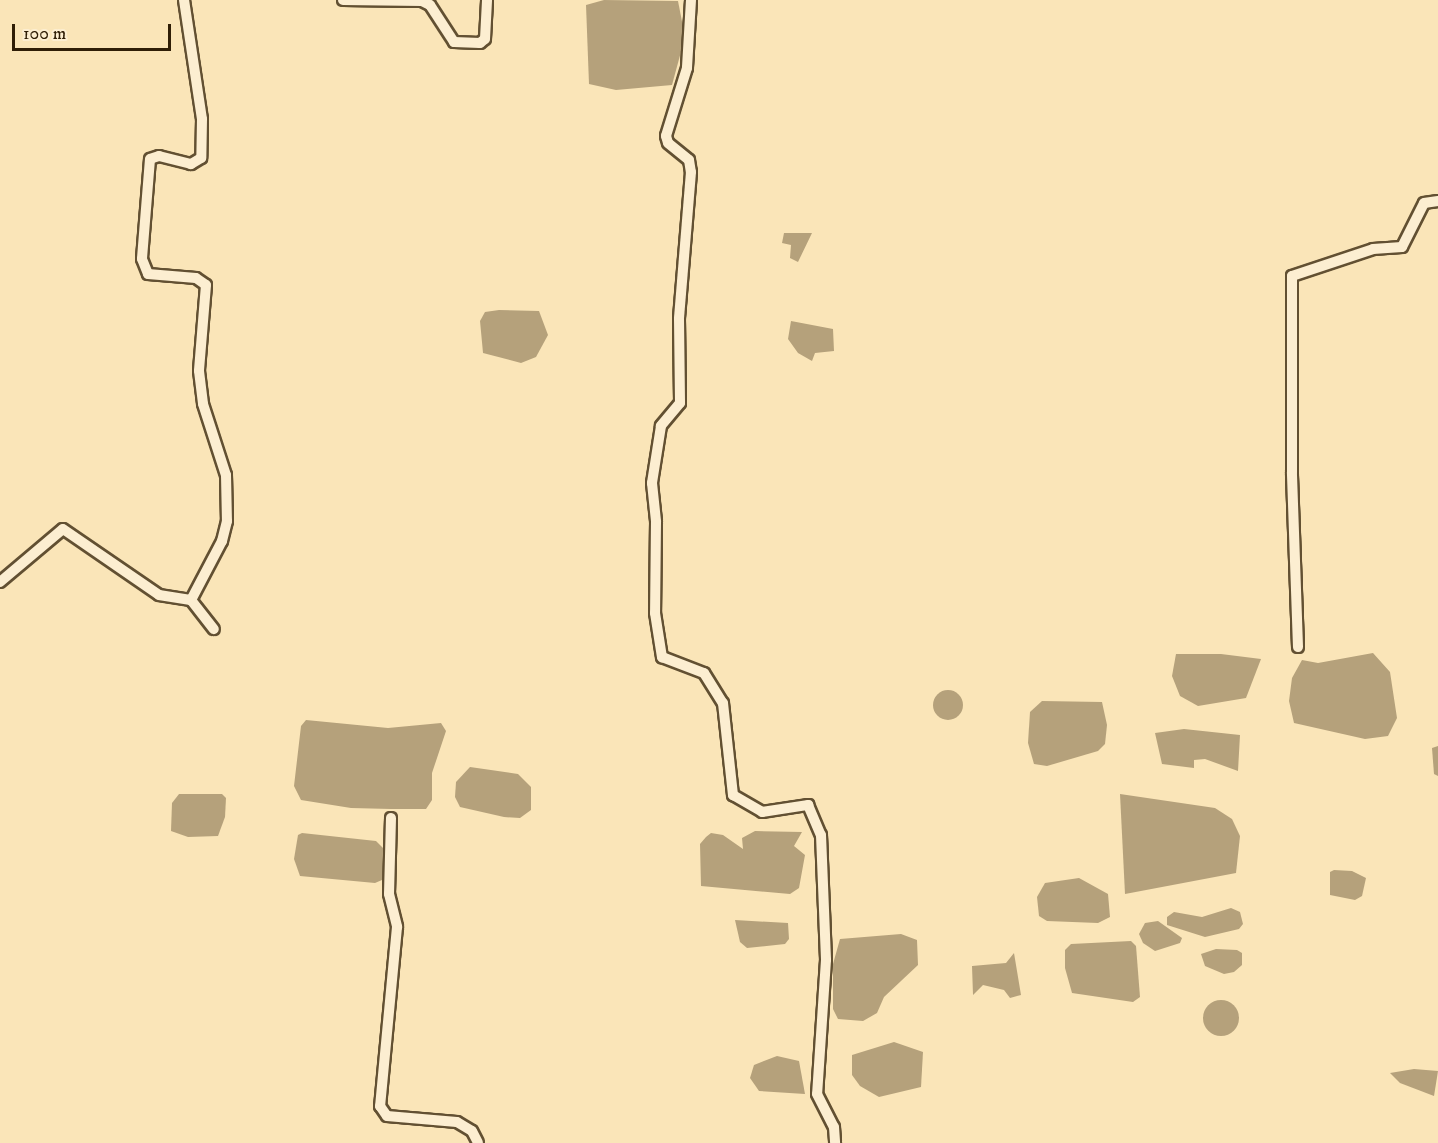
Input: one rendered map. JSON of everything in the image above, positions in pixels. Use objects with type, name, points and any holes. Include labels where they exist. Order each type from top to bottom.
[{"type":"street","points":[[184,0],[202,120],[201,158],[191,164],[159,156],[150,159],[142,259],[148,274],[196,278],[206,285],[199,370],[203,404],[226,475],[227,521],[222,541],[191,600]]},
{"type":"street","points":[[344,0],[422,1],[430,5],[454,42],[480,43],[485,39],[487,0]]},
{"type":"street","points":[[691,0],[687,68],[666,135],[668,143],[689,160],[691,172],[679,319],[680,403],[661,426],[652,483],[656,522],[655,613],[662,657],[704,673],[723,703],[733,795],[762,812],[808,805],[821,835],[826,960],[817,1094],[834,1127],[835,1143]]},
{"type":"street","points":[[1298,647],[1292,472],[1292,276],[1373,249],[1402,248],[1424,203],[1438,201]]},
{"type":"street","points":[[0,582],[63,530],[159,595],[191,600],[214,629]]},
{"type":"street","points":[[391,818],[388,894],[398,927],[380,1106],[387,1116],[457,1122],[472,1131],[478,1143]]},
{"type":"shaded area","points":[[604,0],[678,1],[685,37],[672,85],[616,90],[589,84],[586,5]]},
{"type":"shaded area","points":[[784,233],[812,233],[798,262],[790,258],[791,245],[782,243]]},
{"type":"shaded area","points":[[539,311],[548,335],[536,357],[521,363],[483,353],[480,321],[485,312]]},
{"type":"shaded area","points":[[791,321],[833,329],[834,351],[815,353],[812,361],[798,353],[788,339]]},
{"type":"shaded area","points":[[1373,653],[1390,672],[1397,718],[1388,736],[1365,739],[1294,723],[1289,701],[1292,678],[1302,660],[1318,663]]},
{"type":"shaded area","points":[[1176,654],[1221,654],[1261,659],[1246,698],[1198,706],[1180,696],[1172,676]]},
{"type":"shaded area","points":[[948,690],[959,694],[963,705],[959,716],[948,720],[937,716],[933,705],[937,694]]},
{"type":"shaded area","points":[[1042,701],[1102,702],[1107,725],[1105,744],[1098,751],[1047,766],[1034,764],[1028,743],[1030,712]]},
{"type":"shaded area","points":[[306,720],[388,728],[441,723],[446,731],[432,773],[432,800],[426,809],[351,808],[301,800],[294,786],[301,726]]},
{"type":"shaded area","points":[[1184,729],[1240,735],[1238,771],[1205,759],[1194,760],[1194,768],[1162,764],[1155,733]]},
{"type":"shaded area","points":[[1438,746],[1438,776],[1434,774],[1432,748]]},
{"type":"shaded area","points":[[470,767],[518,774],[531,787],[531,810],[520,818],[504,817],[460,807],[455,797],[456,782]]},
{"type":"shaded area","points":[[179,794],[222,794],[226,798],[225,817],[218,836],[188,837],[171,831],[172,803]]},
{"type":"shaded area","points":[[1120,794],[1215,808],[1232,819],[1240,836],[1236,873],[1125,894]]},
{"type":"shaded area","points":[[755,831],[802,832],[794,846],[805,855],[799,888],[790,894],[701,886],[700,844],[706,837],[711,833],[723,835],[743,849],[742,838]]},
{"type":"shaded area","points":[[302,833],[376,841],[386,851],[382,880],[375,883],[300,876],[294,859],[298,835]]},
{"type":"shaded area","points":[[1334,870],[1352,871],[1366,878],[1362,896],[1355,900],[1330,895],[1330,872]]},
{"type":"shaded area","points":[[1079,878],[1108,894],[1110,917],[1098,923],[1047,921],[1039,916],[1037,897],[1045,883]]},
{"type":"shaded area","points":[[1231,908],[1240,912],[1243,924],[1239,929],[1205,937],[1167,925],[1167,917],[1174,912],[1202,917]]},
{"type":"shaded area","points":[[735,920],[788,923],[789,939],[785,944],[747,948],[740,942]]},
{"type":"shaded area","points":[[1158,921],[1182,938],[1180,943],[1155,951],[1143,943],[1139,934],[1145,923]]},
{"type":"shaded area","points":[[901,934],[917,940],[918,965],[884,997],[877,1013],[863,1021],[838,1019],[833,1009],[833,964],[840,939]]},
{"type":"shaded area","points":[[1131,941],[1136,946],[1140,997],[1133,1002],[1072,993],[1065,968],[1065,950],[1071,944]]},
{"type":"shaded area","points":[[1216,949],[1237,950],[1242,953],[1242,965],[1234,972],[1224,974],[1205,966],[1201,954]]},
{"type":"shaded area","points":[[1014,953],[1021,995],[1010,998],[1004,990],[983,985],[973,995],[972,966],[1006,963]]},
{"type":"shaded area","points":[[1221,1000],[1234,1005],[1239,1018],[1234,1031],[1221,1036],[1208,1031],[1203,1018],[1208,1005]]},
{"type":"shaded area","points":[[894,1042],[923,1052],[921,1087],[879,1097],[860,1086],[852,1075],[852,1055]]},
{"type":"shaded area","points":[[777,1056],[799,1061],[805,1094],[759,1091],[750,1078],[754,1065]]},
{"type":"shaded area","points":[[1414,1069],[1438,1071],[1434,1096],[1400,1083],[1390,1073]]}]
